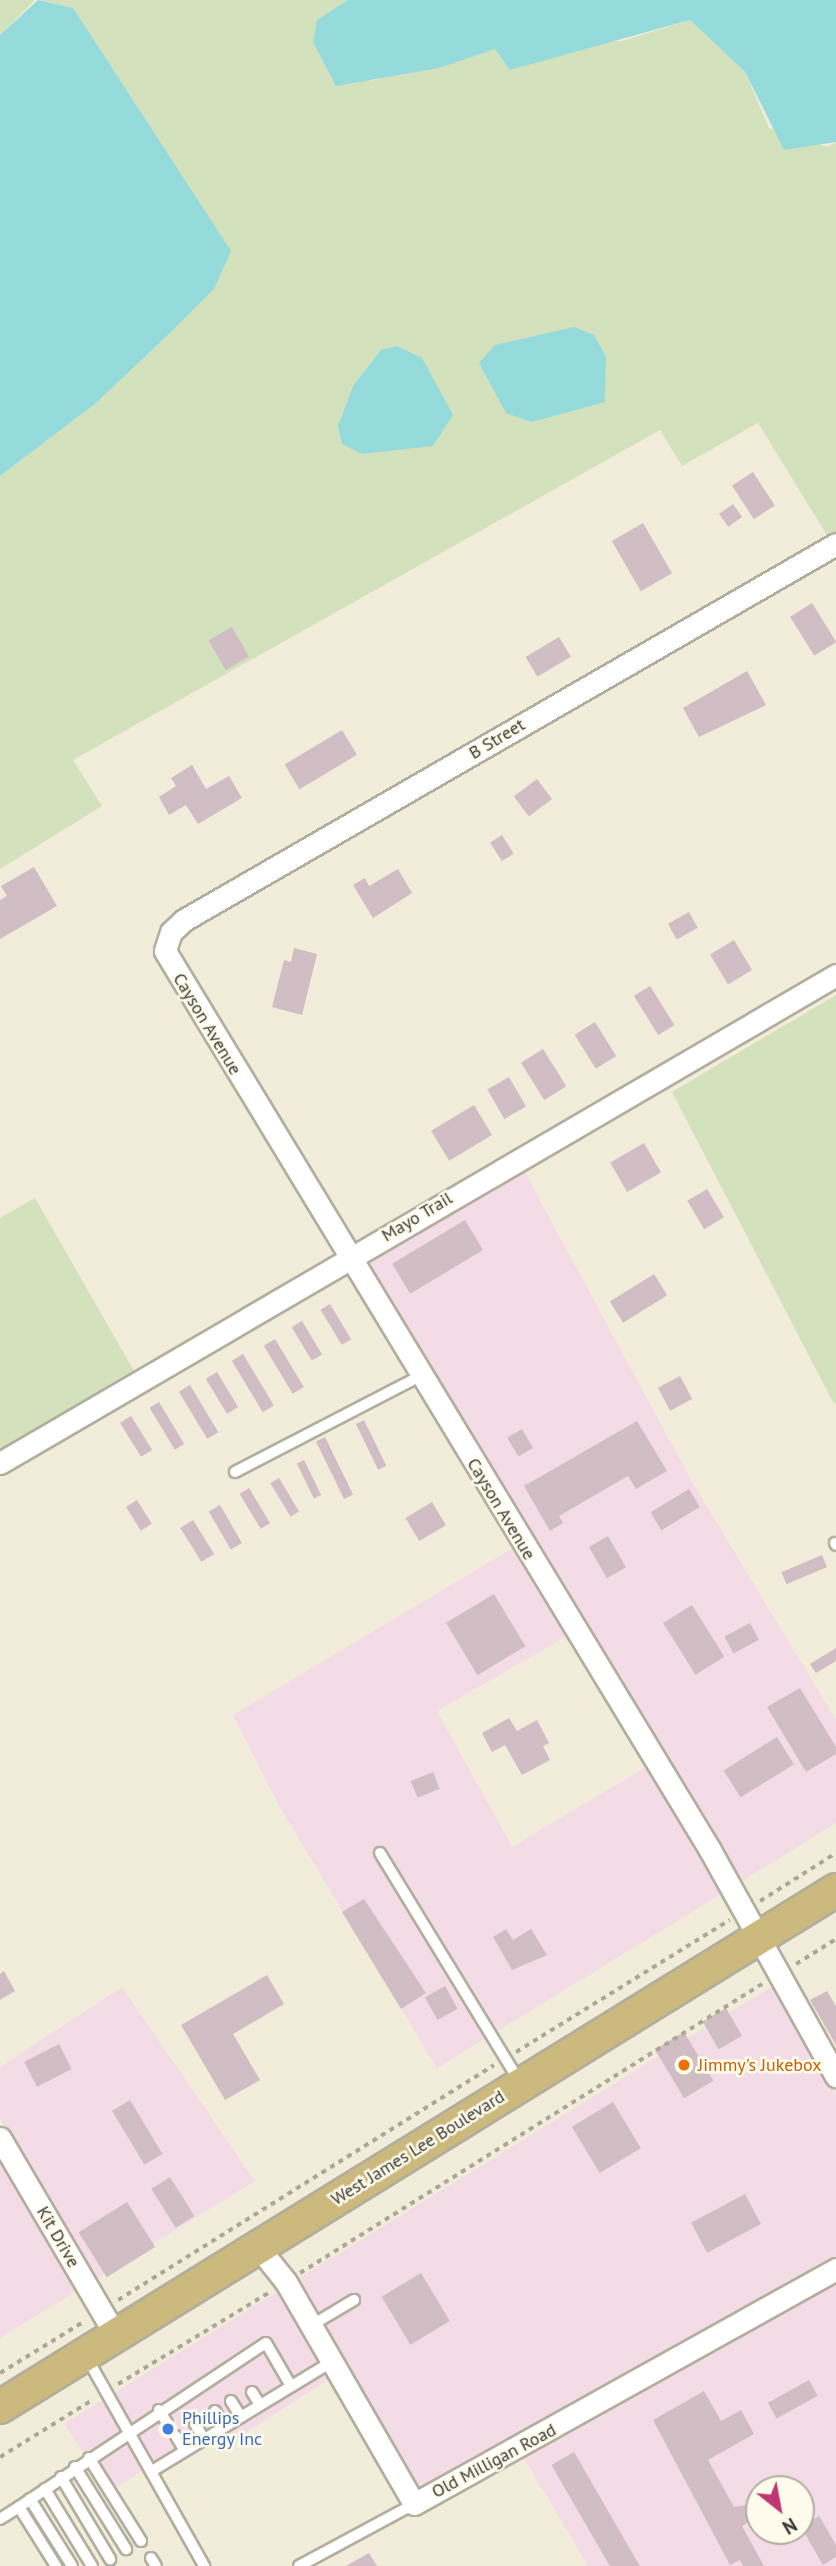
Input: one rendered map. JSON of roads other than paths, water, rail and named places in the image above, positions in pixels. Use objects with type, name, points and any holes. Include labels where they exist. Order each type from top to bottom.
[{"type":"main road","name":"West James Lee Boulevard","points":[[0,2407],[85,2355],[108,2323],[258,2247],[513,2071],[750,1924],[836,1890]]},
{"type":"street","name":"B Street","points":[[166,943],[184,920],[836,544]]},
{"type":"street","name":"Cayson Avenue","points":[[166,943],[167,959],[422,1375],[750,1924],[836,2076]]},
{"type":"street","name":"Mayo Trail","points":[[0,1462],[836,975]]},
{"type":"street","name":"Kit Drive","points":[[0,2138],[108,2323]]},
{"type":"street","name":"Old Milligan Road","points":[[258,2247],[286,2282],[414,2504],[836,2269]]},
{"type":"lane","points":[[235,1472],[422,1375]]},
{"type":"lane","points":[[380,1853],[513,2071]]},
{"type":"lane","points":[[312,2325],[354,2300]]},
{"type":"lane","points":[[0,2519],[128,2429],[179,2397],[202,2390],[218,2380],[235,2362],[266,2343],[291,2386]]},
{"type":"lane","points":[[85,2355],[204,2566]]},
{"type":"lane","points":[[152,2471],[332,2361]]},
{"type":"lane","points":[[235,2362],[242,2374]]},
{"type":"lane","points":[[253,2392],[260,2405]]},
{"type":"lane","points":[[179,2397],[186,2408]]},
{"type":"lane","points":[[231,2401],[241,2417]]},
{"type":"lane","points":[[159,2410],[167,2423]]},
{"type":"lane","points":[[215,2411],[224,2427]]},
{"type":"lane","points":[[195,2424],[204,2439]]},
{"type":"lane","points":[[176,2436],[185,2451]]},
{"type":"lane","points":[[89,2458],[141,2541]]},
{"type":"lane","points":[[75,2467],[126,2549]]},
{"type":"lane","points":[[61,2477],[110,2559]]},
{"type":"lane","points":[[45,2489],[92,2566]]},
{"type":"lane","points":[[30,2499],[72,2566]]},
{"type":"lane","points":[[299,2566],[414,2504]]},
{"type":"lane","points":[[19,2507],[57,2566]]},
{"type":"water","points":[[38,0],[73,8],[231,251],[214,289],[168,335],[95,404],[0,476],[0,35]]},
{"type":"water","points":[[348,0],[836,0],[836,142],[784,150],[745,72],[690,20],[510,70],[495,49],[439,68],[336,86],[313,42],[317,20]]},
{"type":"water","points":[[574,327],[594,335],[606,357],[605,402],[532,422],[506,413],[479,363],[495,345]]},
{"type":"water","points":[[397,346],[422,358],[453,415],[433,446],[362,454],[342,444],[338,426],[353,386],[381,350]]},
{"type":"place","name":"Jimmy's Jukebox","points":[[684,2065]]},
{"type":"place","name":"Phillips Energy Inc","points":[[168,2429]]}]
